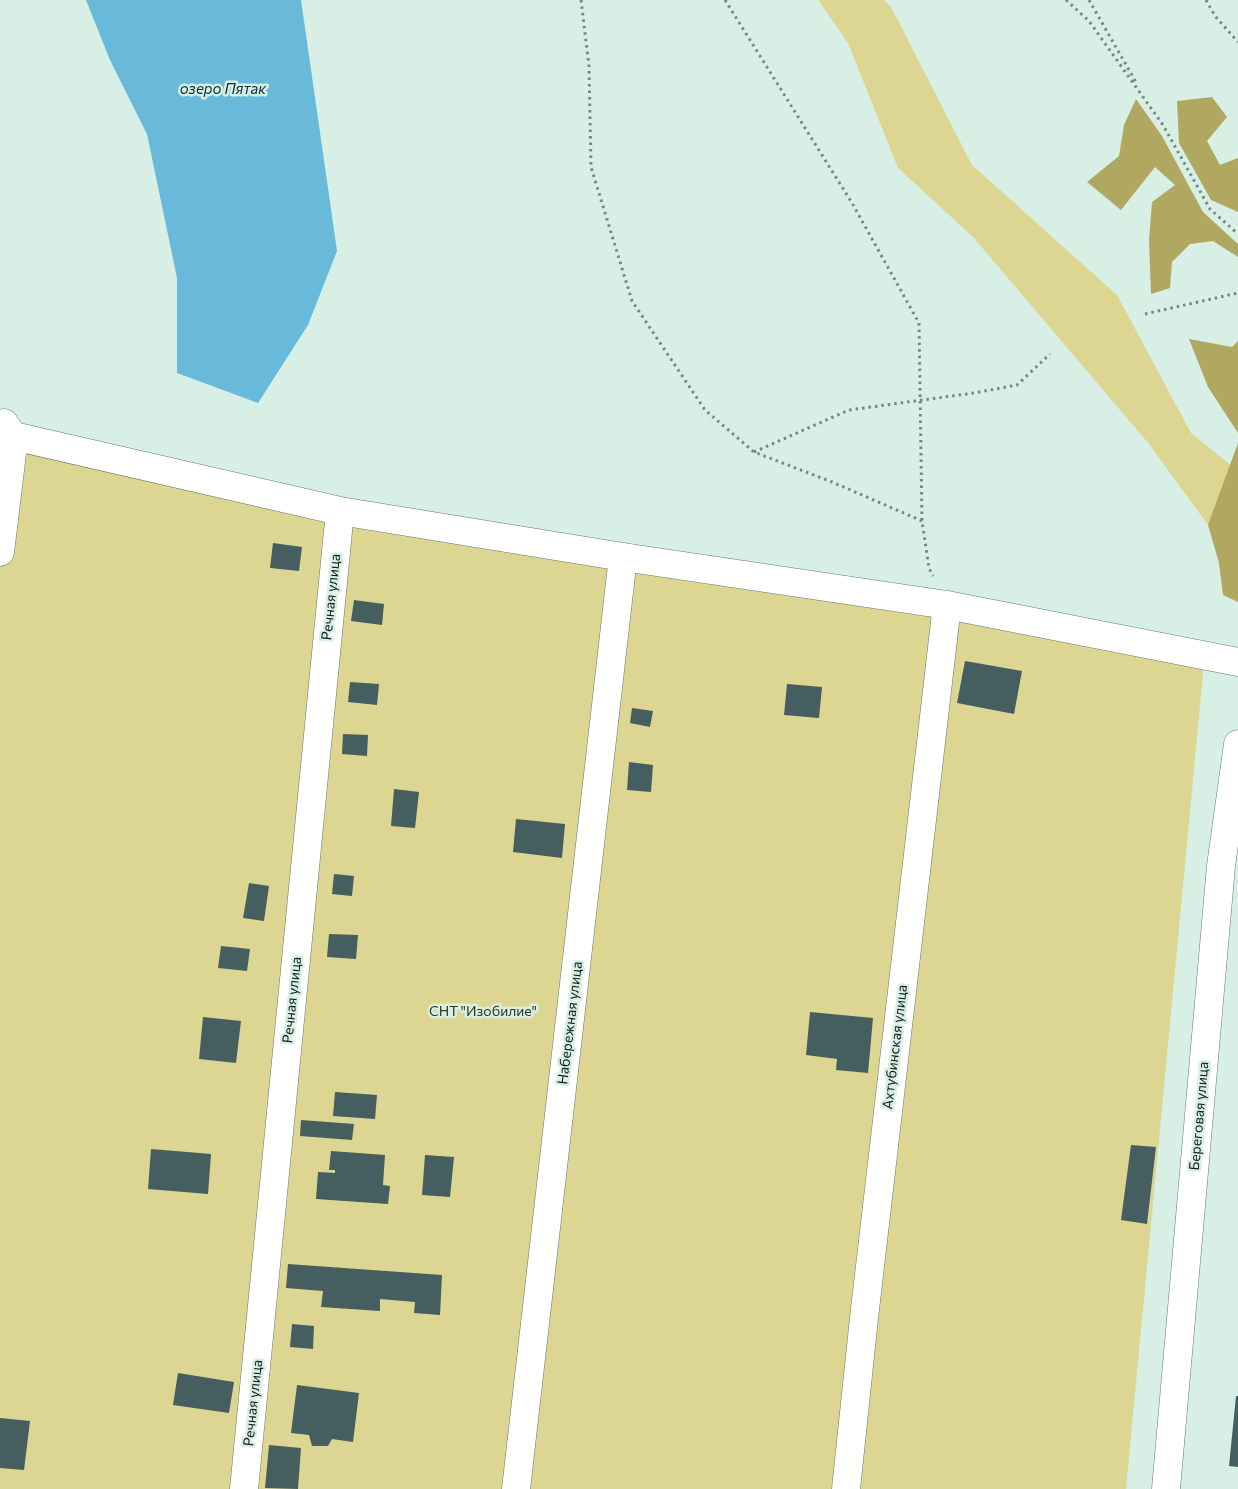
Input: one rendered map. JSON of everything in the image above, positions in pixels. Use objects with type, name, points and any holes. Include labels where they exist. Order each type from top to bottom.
[{"type":"lane","points":[[0,552],[5,429],[340,511],[623,557],[948,606],[1238,662]]},
{"type":"lane","name":"Речная улица","points":[[244,1489],[340,511]]},
{"type":"lane","name":"Набережная улица","points":[[516,1489],[623,557]]},
{"type":"lane","name":"Ахтубинская улица","points":[[846,1489],[864,1318],[948,606]]},
{"type":"lane","name":"Береговая улица","points":[[1166,1489],[1221,866],[1238,744]]},
{"type":"path","points":[[581,0],[589,66],[591,167],[632,301],[705,410],[754,452],[832,482],[922,521]]},
{"type":"path","points":[[725,0],[852,203],[919,323],[922,521],[929,568],[948,606]]},
{"type":"path","points":[[1066,0],[1089,21],[1163,125],[1210,209],[1238,234]]},
{"type":"path","points":[[1089,0],[1144,98]]},
{"type":"path","points":[[1206,0],[1215,16],[1238,42]]},
{"type":"path","points":[[1145,314],[1238,293]]},
{"type":"path","points":[[754,452],[849,410],[974,393],[1017,385],[1050,354]]},
{"type":"green space","points":[[818,0],[884,0],[891,7],[972,165],[1117,295],[1191,433],[1238,471],[1238,545],[1208,525],[1149,444],[973,237],[898,168],[848,43]]},
{"type":"green space","name":"СНТ \"Изобилие\"","points":[[0,425],[330,501],[1205,653],[1126,1489],[0,1489]]},
{"type":"shaded area","points":[[1212,97],[1227,117],[1207,141],[1220,165],[1238,158],[1238,212],[1211,200],[1179,143],[1177,101]]},
{"type":"shaded area","points":[[1136,99],[1162,136],[1203,212],[1238,244],[1238,257],[1213,241],[1190,244],[1172,262],[1170,288],[1151,294],[1149,240],[1152,202],[1175,185],[1155,167],[1121,210],[1087,182],[1119,156],[1124,125]]},
{"type":"shaded area","points":[[1189,339],[1232,347],[1238,341],[1238,433],[1208,387]]},
{"type":"shaded area","points":[[1238,443],[1238,602],[1223,595],[1219,563],[1208,525]]},
{"type":"water","name":"озеро Пятак","points":[[86,0],[301,0],[337,251],[308,325],[258,403],[177,373],[177,278],[147,134],[110,60]]},
{"type":"building","points":[[273,543],[302,547],[299,571],[270,568]]},
{"type":"building","points":[[354,600],[384,604],[382,625],[351,621]]},
{"type":"building","points":[[965,661],[1022,671],[1014,714],[957,703]]},
{"type":"building","points":[[350,682],[379,684],[377,705],[348,702]]},
{"type":"building","points":[[787,684],[822,687],[819,718],[784,715]]},
{"type":"building","points":[[632,708],[653,711],[650,727],[630,723]]},
{"type":"building","points":[[343,734],[368,735],[367,756],[342,754]]},
{"type":"building","points":[[629,762],[653,765],[651,792],[627,790]]},
{"type":"building","points":[[394,789],[419,792],[415,828],[391,826]]},
{"type":"building","points":[[516,819],[565,824],[562,858],[513,852]]},
{"type":"building","points":[[334,874],[354,876],[352,896],[332,894]]},
{"type":"building","points":[[249,883],[269,886],[264,921],[243,918]]},
{"type":"building","points":[[329,934],[358,935],[356,959],[327,957]]},
{"type":"building","points":[[221,946],[250,949],[247,971],[218,968]]},
{"type":"building","points":[[810,1012],[873,1018],[868,1073],[836,1070],[837,1059],[806,1055]]},
{"type":"building","points":[[203,1017],[241,1021],[236,1063],[199,1059]]},
{"type":"building","points":[[335,1092],[377,1095],[375,1119],[333,1116]]},
{"type":"building","points":[[301,1120],[354,1124],[352,1140],[300,1136]]},
{"type":"building","points":[[1131,1145],[1156,1147],[1147,1224],[1121,1220]]},
{"type":"building","points":[[151,1149],[211,1154],[208,1194],[148,1189]]},
{"type":"building","points":[[331,1151],[385,1155],[383,1185],[390,1186],[388,1204],[316,1199],[318,1172],[335,1173],[335,1170],[329,1170]]},
{"type":"building","points":[[425,1155],[454,1157],[450,1197],[422,1195]]},
{"type":"building","points":[[288,1264],[442,1275],[440,1315],[414,1313],[415,1302],[380,1299],[380,1311],[321,1307],[323,1291],[286,1288]]},
{"type":"building","points":[[292,1324],[314,1326],[313,1349],[290,1347]]},
{"type":"building","points":[[178,1373],[234,1382],[229,1413],[173,1405]]},
{"type":"building","points":[[297,1385],[359,1393],[353,1442],[332,1439],[328,1446],[312,1446],[309,1435],[291,1433]]},
{"type":"building","points":[[1236,1396],[1238,1396],[1238,1467],[1229,1466]]},
{"type":"building","points":[[0,1418],[30,1421],[24,1470],[0,1468]]},
{"type":"building","points":[[269,1445],[301,1448],[298,1489],[265,1488]]}]
